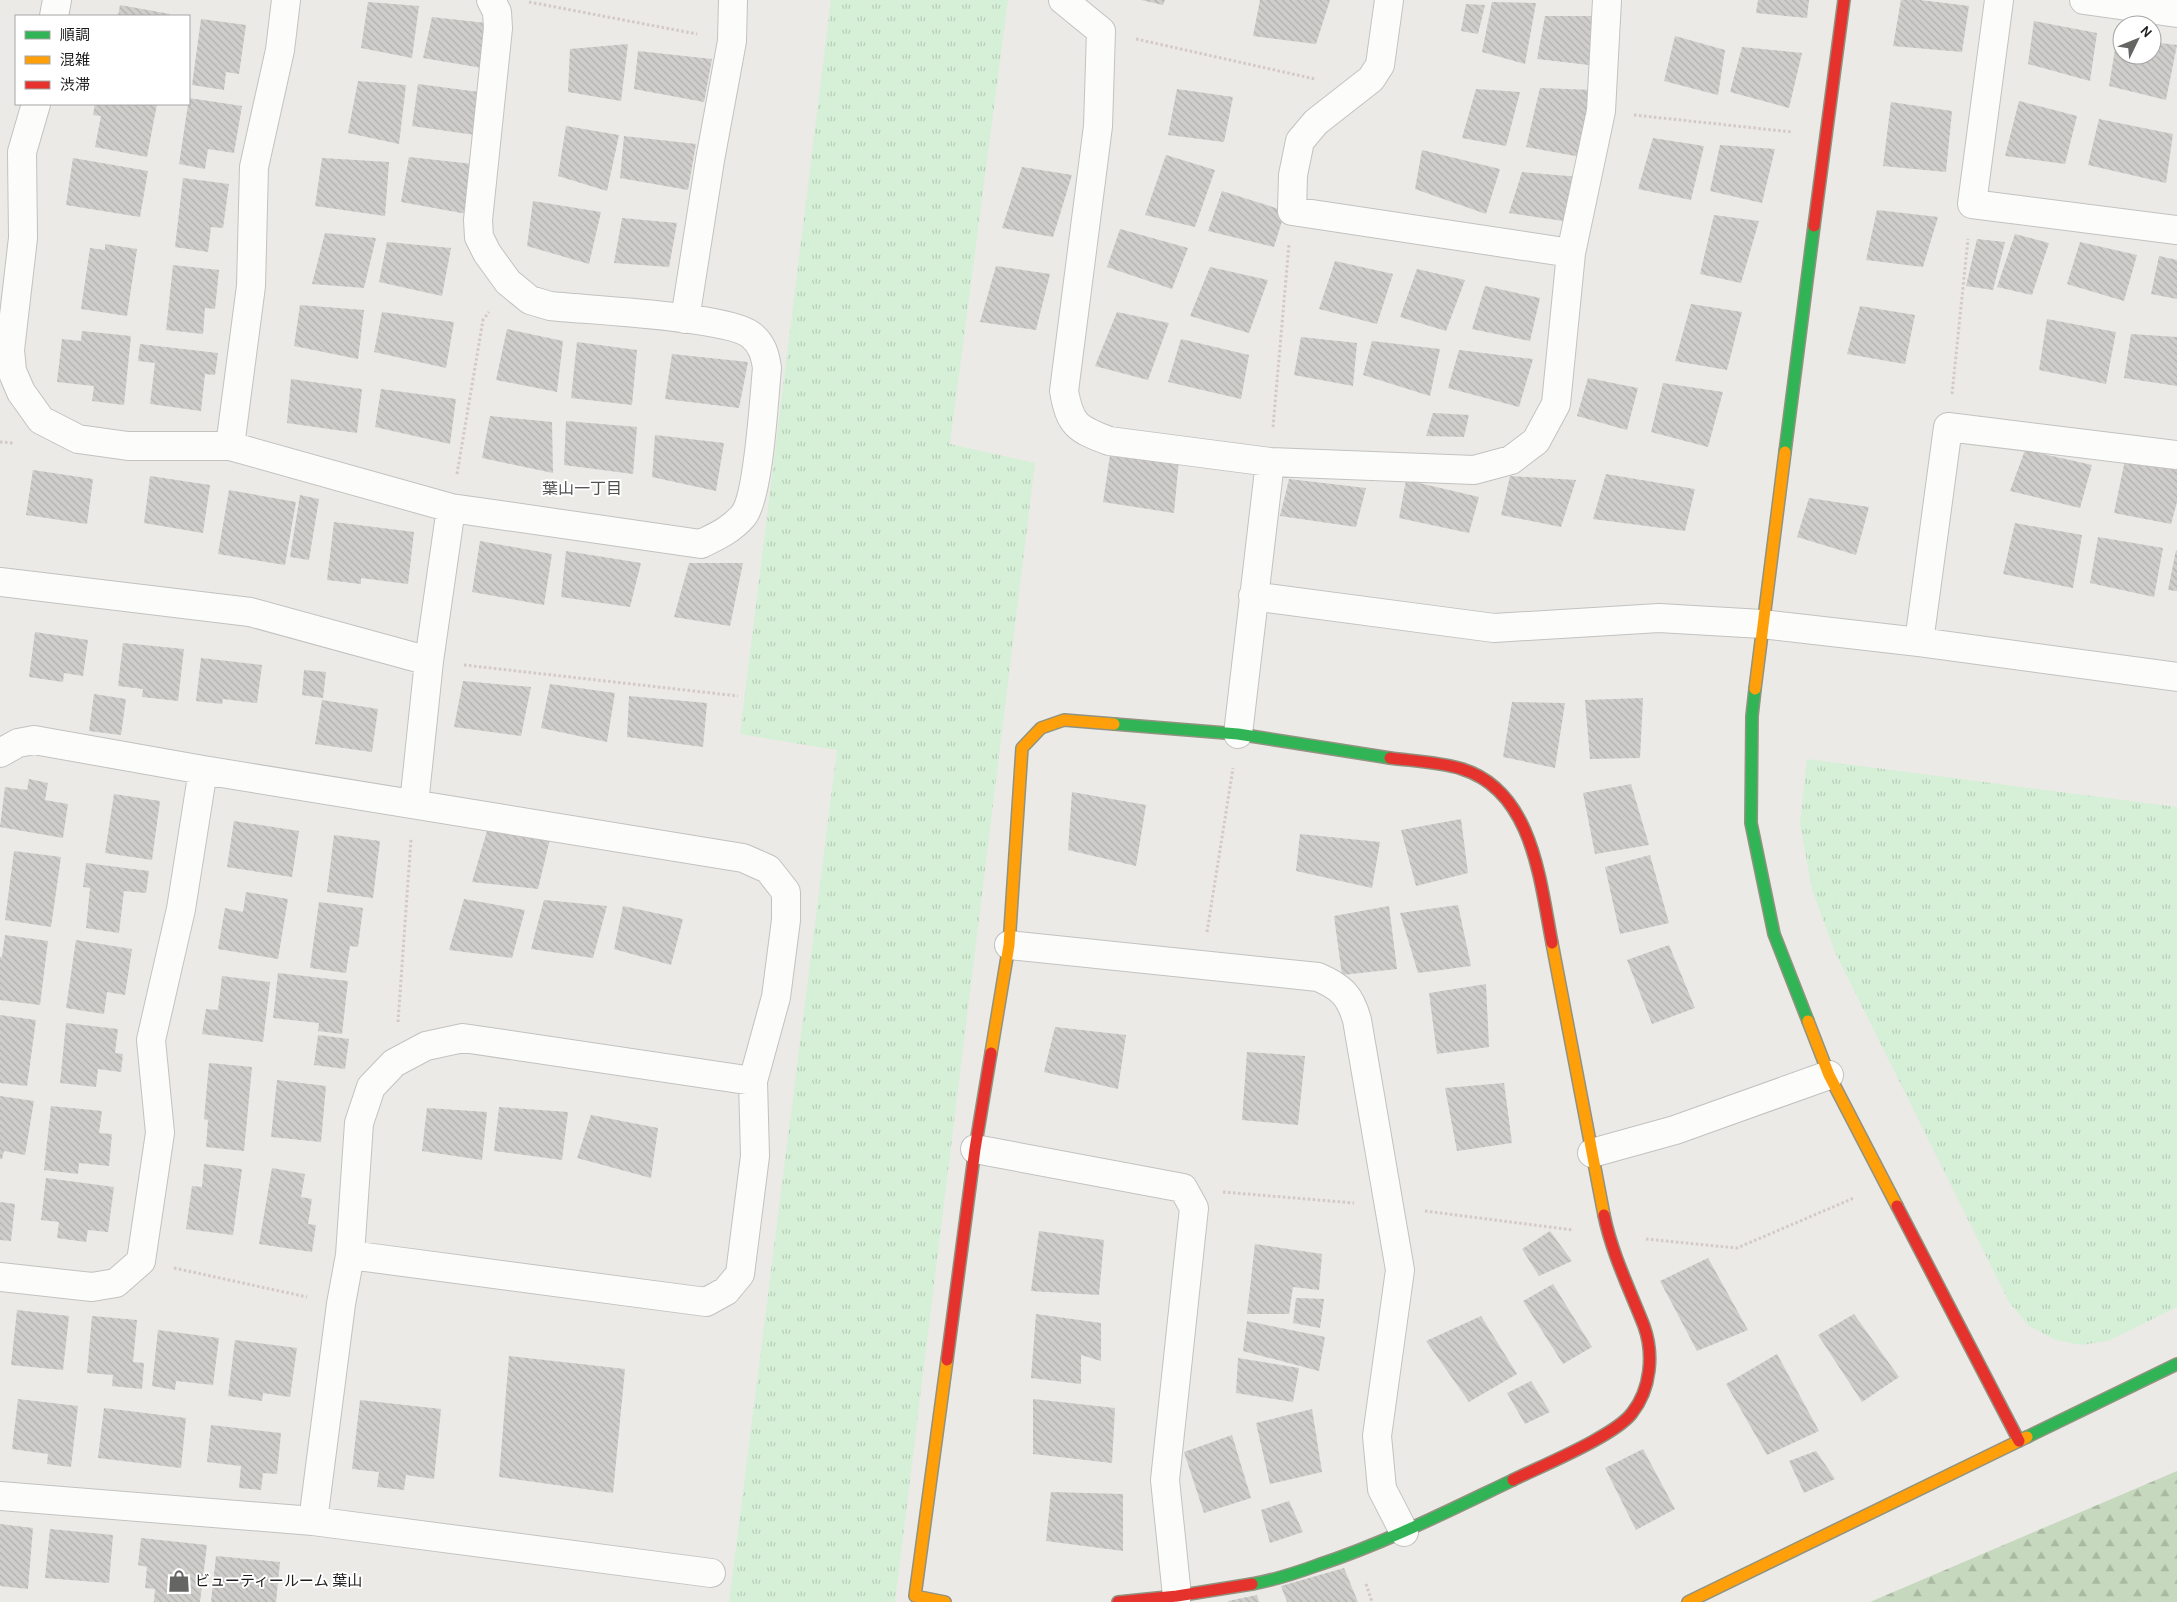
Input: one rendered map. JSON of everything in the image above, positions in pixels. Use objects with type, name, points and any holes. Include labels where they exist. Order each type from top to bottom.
[{"type":"street","points":[[54,15],[57,0]]},
{"type":"street","points":[[230,446],[251,286],[254,167],[280,50],[286,0]]},
{"type":"street","points":[[36,105],[22,152],[23,238],[10,350],[12,371],[21,392],[41,420],[78,439],[128,446],[230,446],[451,508],[701,544],[726,533],[744,515],[753,494],[767,368],[764,350],[751,335],[736,327],[686,319],[550,306],[530,300],[508,282],[487,253],[479,237],[498,28],[497,12],[490,0]]},
{"type":"street","points":[[686,319],[710,160],[732,40],[733,0]]},
{"type":"street","points":[[1063,0],[1101,31],[1098,126],[1064,391],[1068,413],[1083,432],[1108,441],[1270,462],[1474,470],[1511,460],[1536,440],[1556,404],[1571,253],[1601,111],[1607,0]]},
{"type":"street","points":[[1389,0],[1380,66],[1371,79],[1316,122],[1300,140],[1293,176],[1292,211],[1571,253]]},
{"type":"street","points":[[1844,0],[1828,136],[1762,624],[1752,716],[1751,824],[1774,934],[1828,1075],[2019,1441]]},
{"type":"street","points":[[2000,0],[1972,204],[2177,230]]},
{"type":"street","points":[[2084,0],[2177,13]]},
{"type":"street","points":[[1919,642],[1948,427],[2177,455]]},
{"type":"street","points":[[1238,734],[1270,462]]},
{"type":"street","points":[[414,804],[428,661],[451,508]]},
{"type":"street","points":[[0,582],[250,612],[428,661]]},
{"type":"street","points":[[1253,596],[1494,628],[1659,618],[1762,624],[1919,642],[2177,677]]},
{"type":"street","points":[[945,1602],[915,1596],[976,1149],[1009,945],[1022,748],[1041,728],[1064,720],[1238,734],[1462,769],[1492,783],[1516,810],[1537,863],[1608,1235],[1645,1329],[1651,1355],[1647,1383],[1632,1414],[1605,1435],[1404,1532],[1355,1553],[1272,1581],[1177,1596],[1118,1602]]},
{"type":"street","points":[[0,753],[18,743],[34,740],[203,770],[743,858],[768,869],[786,892],[786,920],[776,997],[753,1081],[755,1156],[740,1274],[726,1291],[706,1302],[350,1255]]},
{"type":"street","points":[[0,1277],[92,1288],[116,1282],[141,1261],[160,1133],[150,1040],[181,909],[203,770]]},
{"type":"street","points":[[1009,945],[1318,977],[1337,986],[1352,1002],[1359,1029],[1400,1270],[1377,1436],[1382,1490],[1404,1532]]},
{"type":"street","points":[[313,1521],[341,1304],[350,1255],[360,1123],[371,1087],[394,1063],[426,1046],[463,1038],[753,1081]]},
{"type":"street","points":[[1592,1153],[1675,1130],[1828,1075]]},
{"type":"street","points":[[976,1149],[1183,1188],[1194,1208],[1165,1480],[1177,1596]]},
{"type":"street","points":[[1688,1602],[2177,1364]]},
{"type":"street","points":[[0,1496],[313,1521],[710,1573]]},
{"type":"path","points":[[526,2],[732,40]]},
{"type":"path","points":[[1101,31],[1358,89]]},
{"type":"path","points":[[1601,111],[1828,136]]},
{"type":"path","points":[[1948,427],[1972,204]]},
{"type":"path","points":[[1270,462],[1292,211]]},
{"type":"path","points":[[451,508],[483,320],[508,282]]},
{"type":"path","points":[[428,661],[738,696]]},
{"type":"path","points":[[1202,964],[1238,734]]},
{"type":"path","points":[[394,1063],[414,804]]},
{"type":"path","points":[[1183,1188],[1389,1206],[1608,1235],[1737,1248],[1886,1184]]},
{"type":"path","points":[[141,1261],[341,1304]]},
{"type":"green space","points":[[831,0],[1008,0],[950,444],[1035,463],[895,1602],[729,1602],[837,750],[740,734]]},
{"type":"green space","points":[[1807,759],[2177,807],[2177,1307],[2108,1341],[2080,1345],[2056,1340],[2029,1326],[2009,1302],[1835,952],[1812,890],[1800,823]]},
{"type":"green space","points":[[2177,1471],[2177,1602],[1870,1602]]},
{"type":"building","points":[[1141,0],[1165,0],[1163,5]]},
{"type":"building","points":[[1260,0],[1330,0],[1316,44],[1253,36]]},
{"type":"building","points":[[1758,0],[1809,0],[1807,18],[1756,13]]},
{"type":"building","points":[[1901,0],[1920,0],[1969,6],[1962,52],[1893,46]]},
{"type":"building","points":[[368,2],[419,6],[412,58],[361,48]]},
{"type":"building","points":[[1492,2],[1536,3],[1525,64],[1482,52]]},
{"type":"building","points":[[1466,4],[1485,5],[1478,34],[1461,31]]},
{"type":"building","points":[[120,5],[170,14],[170,15],[118,15]]},
{"type":"building","points":[[1545,16],[1604,16],[1598,66],[1537,59]]},
{"type":"building","points":[[432,17],[486,23],[482,68],[423,58]]},
{"type":"building","points":[[201,19],[246,25],[239,74],[226,72],[224,90],[192,85]]},
{"type":"building","points":[[2034,21],[2097,33],[2090,81],[2028,64]]},
{"type":"building","points":[[1675,36],[1725,50],[1718,95],[1664,81]]},
{"type":"building","points":[[2162,43],[2177,45],[2166,100],[2109,86],[2112,65],[2162,65]]},
{"type":"building","points":[[628,44],[621,101],[568,92],[570,49]]},
{"type":"building","points":[[1742,47],[1802,53],[1789,108],[1730,92]]},
{"type":"building","points":[[638,51],[712,59],[704,102],[634,89]]},
{"type":"building","points":[[358,81],[406,85],[399,144],[348,133]]},
{"type":"building","points":[[418,84],[479,92],[475,135],[412,126]]},
{"type":"building","points":[[1540,88],[1594,90],[1581,157],[1526,147]]},
{"type":"building","points":[[1177,89],[1233,97],[1224,142],[1168,135]]},
{"type":"building","points":[[1476,89],[1520,92],[1506,146],[1462,138]]},
{"type":"building","points":[[190,98],[242,106],[234,153],[208,149],[205,169],[179,164]]},
{"type":"building","points":[[2019,101],[2077,116],[2065,164],[2005,156]]},
{"type":"building","points":[[1891,102],[1952,111],[1946,172],[1883,166]]},
{"type":"building","points":[[95,105],[157,105],[147,157],[95,147],[101,116],[93,115]]},
{"type":"building","points":[[2099,119],[2173,134],[2166,183],[2088,165]]},
{"type":"building","points":[[566,126],[619,135],[607,191],[558,176]]},
{"type":"building","points":[[624,136],[696,144],[688,190],[620,178]]},
{"type":"building","points":[[1653,138],[1704,146],[1691,200],[1638,189]]},
{"type":"building","points":[[1720,145],[1775,149],[1762,203],[1710,191]]},
{"type":"building","points":[[1422,150],[1500,169],[1486,214],[1415,189]]},
{"type":"building","points":[[1166,155],[1215,170],[1195,227],[1145,215]]},
{"type":"building","points":[[409,157],[473,164],[467,214],[401,202]]},
{"type":"building","points":[[73,158],[148,171],[140,217],[66,205]]},
{"type":"building","points":[[322,158],[389,162],[385,216],[315,206]]},
{"type":"building","points":[[1022,167],[1072,175],[1053,237],[1002,228]]},
{"type":"building","points":[[1522,172],[1580,177],[1570,222],[1509,213]]},
{"type":"building","points":[[183,178],[229,184],[223,228],[211,227],[208,252],[175,247]]},
{"type":"building","points":[[1222,191],[1285,211],[1274,247],[1208,231]]},
{"type":"building","points":[[533,201],[601,212],[589,264],[527,246]]},
{"type":"building","points":[[1877,210],[1938,217],[1923,267],[1866,260]]},
{"type":"building","points":[[1714,215],[1759,221],[1741,283],[1700,274]]},
{"type":"building","points":[[622,218],[677,223],[669,267],[614,263]]},
{"type":"building","points":[[1120,229],[1188,248],[1172,289],[1107,267]]},
{"type":"building","points":[[325,233],[376,238],[364,288],[312,284]]},
{"type":"building","points":[[2015,234],[2049,243],[2032,295],[1997,287]]},
{"type":"building","points":[[1977,239],[2005,242],[1993,290],[1966,286]]},
{"type":"building","points":[[387,242],[451,248],[442,296],[379,282]]},
{"type":"building","points":[[2080,242],[2137,255],[2124,301],[2067,284]]},
{"type":"building","points":[[105,244],[137,249],[127,316],[81,309],[90,248],[105,250]]},
{"type":"building","points":[[2159,256],[2177,260],[2177,299],[2151,294]]},
{"type":"building","points":[[1335,261],[1393,274],[1377,324],[1319,309]]},
{"type":"building","points":[[173,265],[219,270],[215,309],[205,308],[203,334],[166,330]]},
{"type":"building","points":[[996,266],[1050,274],[1036,330],[980,322]]},
{"type":"building","points":[[1210,267],[1268,280],[1249,333],[1190,316]]},
{"type":"building","points":[[1417,269],[1465,280],[1446,331],[1400,317]]},
{"type":"building","points":[[1485,286],[1540,298],[1530,341],[1472,329]]},
{"type":"building","points":[[1691,304],[1742,312],[1727,370],[1675,361]]},
{"type":"building","points":[[300,305],[364,310],[358,359],[294,346]]},
{"type":"building","points":[[1860,306],[1915,315],[1905,364],[1847,354]]},
{"type":"building","points":[[382,312],[454,322],[446,368],[374,352]]},
{"type":"building","points":[[1117,312],[1169,323],[1148,380],[1095,366]]},
{"type":"building","points":[[2047,319],[2116,332],[2106,384],[2039,370]]},
{"type":"building","points":[[507,329],[563,341],[557,392],[496,380]]},
{"type":"building","points":[[82,331],[131,336],[124,405],[92,401],[94,386],[57,382],[62,339],[81,341]]},
{"type":"building","points":[[2131,334],[2177,337],[2177,386],[2124,378]]},
{"type":"building","points":[[1301,337],[1357,343],[1353,386],[1294,375]]},
{"type":"building","points":[[1181,339],[1249,355],[1241,399],[1168,382]]},
{"type":"building","points":[[1372,341],[1440,349],[1430,396],[1363,375]]},
{"type":"building","points":[[577,342],[637,350],[632,405],[571,398]]},
{"type":"building","points":[[140,344],[218,353],[215,375],[205,374],[201,411],[150,404],[155,363],[138,361]]},
{"type":"building","points":[[1459,350],[1533,359],[1519,407],[1448,388]]},
{"type":"building","points":[[672,354],[748,362],[739,408],[665,399]]},
{"type":"building","points":[[1588,378],[1638,388],[1627,430],[1577,416]]},
{"type":"building","points":[[291,379],[362,389],[357,433],[287,423]]},
{"type":"building","points":[[1663,383],[1723,392],[1708,447],[1651,432]]},
{"type":"building","points":[[381,389],[456,399],[450,444],[375,427]]},
{"type":"building","points":[[1433,413],[1469,415],[1464,437],[1426,436]]},
{"type":"building","points":[[490,416],[552,422],[553,473],[482,458]]},
{"type":"building","points":[[566,421],[637,427],[633,474],[564,465]]},
{"type":"building","points":[[655,435],[724,443],[716,491],[652,477]]},
{"type":"building","points":[[2025,450],[2092,465],[2080,508],[2010,491]]},
{"type":"building","points":[[1110,455],[1179,459],[1174,513],[1103,502]]},
{"type":"building","points":[[2125,460],[2177,470],[2177,502],[2171,524],[2114,513]]},
{"type":"building","points":[[33,470],[93,479],[87,524],[26,515]]},
{"type":"building","points":[[1606,474],[1695,489],[1685,531],[1593,519]]},
{"type":"building","points":[[150,476],[210,485],[203,533],[144,523]]},
{"type":"building","points":[[1510,476],[1576,480],[1561,527],[1501,515]]},
{"type":"building","points":[[1289,479],[1366,488],[1356,527],[1280,516]]},
{"type":"building","points":[[1406,480],[1479,497],[1469,533],[1399,518]]},
{"type":"building","points":[[229,490],[296,502],[285,565],[218,554]]},
{"type":"building","points":[[300,495],[319,499],[309,560],[290,557]]},
{"type":"building","points":[[1809,498],[1869,507],[1856,555],[1797,537]]},
{"type":"building","points":[[334,522],[414,532],[408,584],[361,578],[361,584],[327,580]]},
{"type":"building","points":[[2015,523],[2082,535],[2073,588],[2003,574]]},
{"type":"building","points":[[2098,537],[2163,548],[2154,597],[2090,583]]},
{"type":"building","points":[[480,541],[552,554],[544,605],[472,592]]},
{"type":"building","points":[[566,551],[641,563],[630,607],[561,597]]},
{"type":"building","points":[[2177,551],[2177,591],[2168,590]]},
{"type":"building","points":[[689,563],[743,563],[730,626],[674,617]]},
{"type":"building","points":[[35,632],[88,640],[83,676],[64,673],[63,682],[29,677]]},
{"type":"building","points":[[123,643],[184,649],[178,701],[142,697],[143,689],[118,686]]},
{"type":"building","points":[[201,658],[262,665],[257,703],[223,699],[222,704],[196,701]]},
{"type":"building","points":[[304,670],[326,672],[323,698],[302,695]]},
{"type":"building","points":[[463,681],[531,687],[521,736],[454,727]]},
{"type":"building","points":[[550,684],[615,693],[607,742],[541,728]]},
{"type":"building","points":[[94,694],[126,699],[121,735],[89,731]]},
{"type":"building","points":[[629,696],[707,703],[703,747],[627,737]]},
{"type":"building","points":[[1643,698],[1640,758],[1590,759],[1585,700]]},
{"type":"building","points":[[322,700],[378,709],[372,752],[315,744]]},
{"type":"building","points":[[1512,702],[1565,703],[1555,768],[1503,757]]},
{"type":"building","points":[[29,779],[48,783],[45,800],[68,804],[63,838],[0,827],[5,787],[27,790]]},
{"type":"building","points":[[1631,784],[1649,845],[1595,854],[1583,793]]},
{"type":"building","points":[[1072,792],[1146,805],[1136,866],[1068,850]]},
{"type":"building","points":[[114,794],[160,801],[152,860],[105,853]]},
{"type":"building","points":[[1461,819],[1468,873],[1416,886],[1401,830]]},
{"type":"building","points":[[234,821],[299,831],[292,877],[227,867]]},
{"type":"building","points":[[487,831],[550,839],[538,889],[472,882]]},
{"type":"building","points":[[1300,834],[1380,842],[1372,888],[1296,871]]},
{"type":"building","points":[[334,835],[380,841],[373,898],[327,892]]},
{"type":"building","points":[[14,851],[61,857],[51,927],[5,920]]},
{"type":"building","points":[[1650,855],[1669,923],[1620,934],[1605,867]]},
{"type":"building","points":[[86,863],[149,871],[146,893],[124,891],[119,933],[86,928],[90,888],[83,887]]},
{"type":"building","points":[[246,892],[288,899],[278,959],[218,949],[225,908],[243,912]]},
{"type":"building","points":[[464,899],[525,910],[512,958],[449,950]]},
{"type":"building","points":[[544,900],[607,906],[593,958],[531,949]]},
{"type":"building","points":[[319,902],[363,908],[358,947],[350,946],[346,973],[310,968]]},
{"type":"building","points":[[1458,905],[1471,966],[1418,973],[1400,913]]},
{"type":"building","points":[[623,906],[683,919],[671,965],[614,949]]},
{"type":"building","points":[[1389,906],[1397,969],[1342,975],[1334,916]]},
{"type":"building","points":[[5,935],[48,941],[40,1005],[0,1000],[0,957],[2,957]]},
{"type":"building","points":[[76,940],[132,949],[125,995],[107,992],[104,1014],[66,1008]]},
{"type":"building","points":[[1669,945],[1695,1008],[1652,1024],[1627,960]]},
{"type":"building","points":[[278,973],[348,981],[342,1034],[318,1031],[319,1023],[273,1018]]},
{"type":"building","points":[[222,976],[270,982],[263,1042],[202,1034],[206,1009],[218,1010]]},
{"type":"building","points":[[1486,984],[1489,1047],[1437,1054],[1429,993]]},
{"type":"building","points":[[0,1015],[36,1020],[27,1086],[0,1083]]},
{"type":"building","points":[[66,1023],[118,1029],[115,1053],[123,1054],[121,1072],[98,1069],[96,1087],[60,1083]]},
{"type":"building","points":[[1055,1027],[1126,1035],[1118,1089],[1044,1072]]},
{"type":"building","points":[[318,1035],[349,1039],[345,1069],[314,1065]]},
{"type":"building","points":[[1247,1052],[1305,1056],[1298,1125],[1242,1120]]},
{"type":"building","points":[[209,1063],[252,1067],[244,1151],[206,1147],[208,1120],[204,1119]]},
{"type":"building","points":[[277,1080],[326,1086],[321,1142],[271,1137]]},
{"type":"building","points":[[1504,1083],[1512,1143],[1457,1151],[1445,1088]]},
{"type":"building","points":[[0,1096],[34,1101],[25,1155],[4,1151],[2,1159],[0,1159]]},
{"type":"building","points":[[51,1106],[102,1111],[99,1133],[112,1134],[109,1166],[79,1163],[78,1174],[44,1170]]},
{"type":"building","points":[[499,1107],[568,1112],[562,1160],[494,1151]]},
{"type":"building","points":[[427,1108],[487,1112],[482,1160],[422,1151]]},
{"type":"building","points":[[591,1115],[658,1128],[651,1178],[577,1158]]},
{"type":"building","points":[[204,1164],[242,1169],[233,1235],[186,1229],[192,1186],[202,1187]]},
{"type":"building","points":[[272,1168],[305,1174],[301,1197],[312,1199],[308,1224],[316,1225],[312,1252],[259,1244]]},
{"type":"building","points":[[46,1178],[114,1187],[108,1232],[88,1230],[86,1242],[57,1238],[59,1222],[41,1220]]},
{"type":"building","points":[[0,1202],[15,1204],[11,1241],[0,1240]]},
{"type":"building","points":[[1039,1231],[1104,1240],[1099,1295],[1031,1291]]},
{"type":"building","points":[[1550,1231],[1572,1261],[1539,1276],[1522,1249]]},
{"type":"building","points":[[1255,1244],[1322,1254],[1319,1290],[1293,1287],[1289,1314],[1247,1314]]},
{"type":"building","points":[[1708,1258],[1748,1330],[1697,1351],[1660,1281]]},
{"type":"building","points":[[1553,1284],[1592,1347],[1563,1364],[1523,1301]]},
{"type":"building","points":[[1296,1298],[1324,1299],[1320,1328],[1293,1323]]},
{"type":"building","points":[[17,1310],[69,1316],[63,1370],[11,1365]]},
{"type":"building","points":[[1036,1314],[1101,1323],[1101,1361],[1081,1355],[1081,1384],[1031,1378]]},
{"type":"building","points":[[1854,1314],[1899,1377],[1862,1402],[1818,1335]]},
{"type":"building","points":[[92,1316],[137,1320],[133,1362],[144,1363],[142,1389],[112,1386],[113,1375],[87,1373]]},
{"type":"building","points":[[1481,1316],[1517,1374],[1469,1402],[1426,1341]]},
{"type":"building","points":[[1247,1321],[1325,1337],[1319,1371],[1243,1351]]},
{"type":"building","points":[[158,1330],[219,1338],[213,1385],[176,1381],[175,1390],[152,1386]]},
{"type":"building","points":[[235,1340],[297,1348],[290,1397],[263,1393],[262,1401],[228,1396]]},
{"type":"building","points":[[1777,1354],[1819,1431],[1767,1455],[1726,1384]]},
{"type":"building","points":[[509,1356],[625,1369],[613,1493],[499,1477]]},
{"type":"building","points":[[1238,1358],[1299,1368],[1293,1402],[1236,1393]]},
{"type":"building","points":[[1531,1381],[1550,1412],[1525,1424],[1507,1393]]},
{"type":"building","points":[[18,1399],[78,1406],[71,1467],[47,1464],[48,1454],[12,1449]]},
{"type":"building","points":[[1033,1399],[1115,1408],[1112,1463],[1033,1454]]},
{"type":"building","points":[[360,1400],[441,1409],[434,1479],[406,1475],[404,1490],[377,1487],[379,1472],[352,1469]]},
{"type":"building","points":[[104,1408],[186,1418],[181,1468],[98,1458]]},
{"type":"building","points":[[1312,1409],[1322,1472],[1270,1484],[1256,1423]]},
{"type":"building","points":[[211,1425],[281,1433],[277,1474],[263,1473],[261,1490],[239,1488],[241,1466],[207,1462]]},
{"type":"building","points":[[1232,1435],[1251,1498],[1204,1513],[1184,1452]]},
{"type":"building","points":[[1643,1449],[1675,1509],[1636,1530],[1605,1468]]},
{"type":"building","points":[[1816,1451],[1835,1479],[1804,1493],[1789,1461]]},
{"type":"building","points":[[1051,1492],[1123,1494],[1123,1551],[1046,1541]]},
{"type":"building","points":[[1289,1501],[1303,1532],[1270,1543],[1261,1510]]},
{"type":"building","points":[[0,1524],[33,1528],[28,1589],[0,1586]]},
{"type":"building","points":[[50,1529],[113,1535],[109,1583],[45,1578]]},
{"type":"building","points":[[141,1538],[207,1545],[200,1602],[154,1602],[155,1589],[145,1588],[147,1567],[138,1565]]},
{"type":"building","points":[[216,1556],[280,1562],[276,1602],[211,1602]]},
{"type":"building","points":[[1344,1568],[1358,1602],[1287,1602],[1281,1586]]},
{"type":"building","points":[[1257,1595],[1259,1602],[1228,1602],[1228,1601]]},
{"type":"traffic: fast","points":[[1785,452],[1814,226]]},
{"type":"traffic: fast","points":[[1755,689],[1752,716],[1751,823],[1774,934],[1808,1021]]},
{"type":"traffic: fast","points":[[1114,724],[1238,734],[1390,758]]},
{"type":"traffic: fast","points":[[2027,1437],[2177,1364]]},
{"type":"traffic: fast","points":[[1252,1584],[1294,1573],[1368,1547],[1513,1480]]},
{"type":"traffic: slow","points":[[1755,689],[1785,452]]},
{"type":"traffic: slow","points":[[991,1053],[1009,945],[1022,748],[1041,728],[1064,720],[1114,724]]},
{"type":"traffic: slow","points":[[1552,943],[1604,1215]]},
{"type":"traffic: slow","points":[[1808,1021],[1829,1075],[1897,1206]]},
{"type":"traffic: slow","points":[[945,1602],[915,1596],[947,1360]]},
{"type":"traffic: slow","points":[[1688,1602],[2027,1437]]},
{"type":"traffic: jam","points":[[1814,226],[1844,0]]},
{"type":"traffic: jam","points":[[1390,758],[1436,763],[1462,769],[1486,780],[1504,797],[1519,817],[1529,841],[1537,866],[1552,943]]},
{"type":"traffic: jam","points":[[947,1360],[975,1149],[991,1053]]},
{"type":"traffic: jam","points":[[1897,1206],[2019,1441]]},
{"type":"traffic: jam","points":[[1513,1480],[1577,1450],[1623,1422],[1638,1404],[1647,1382],[1650,1360],[1647,1337],[1616,1258],[1604,1215]]},
{"type":"traffic: jam","points":[[1118,1602],[1177,1596],[1252,1584]]},
{"type":"place","name":"ビューティールーム 葉山","points":[[179,1581]]},
{"type":"district","name":"葉山一丁目","points":[[582,488]]}]
